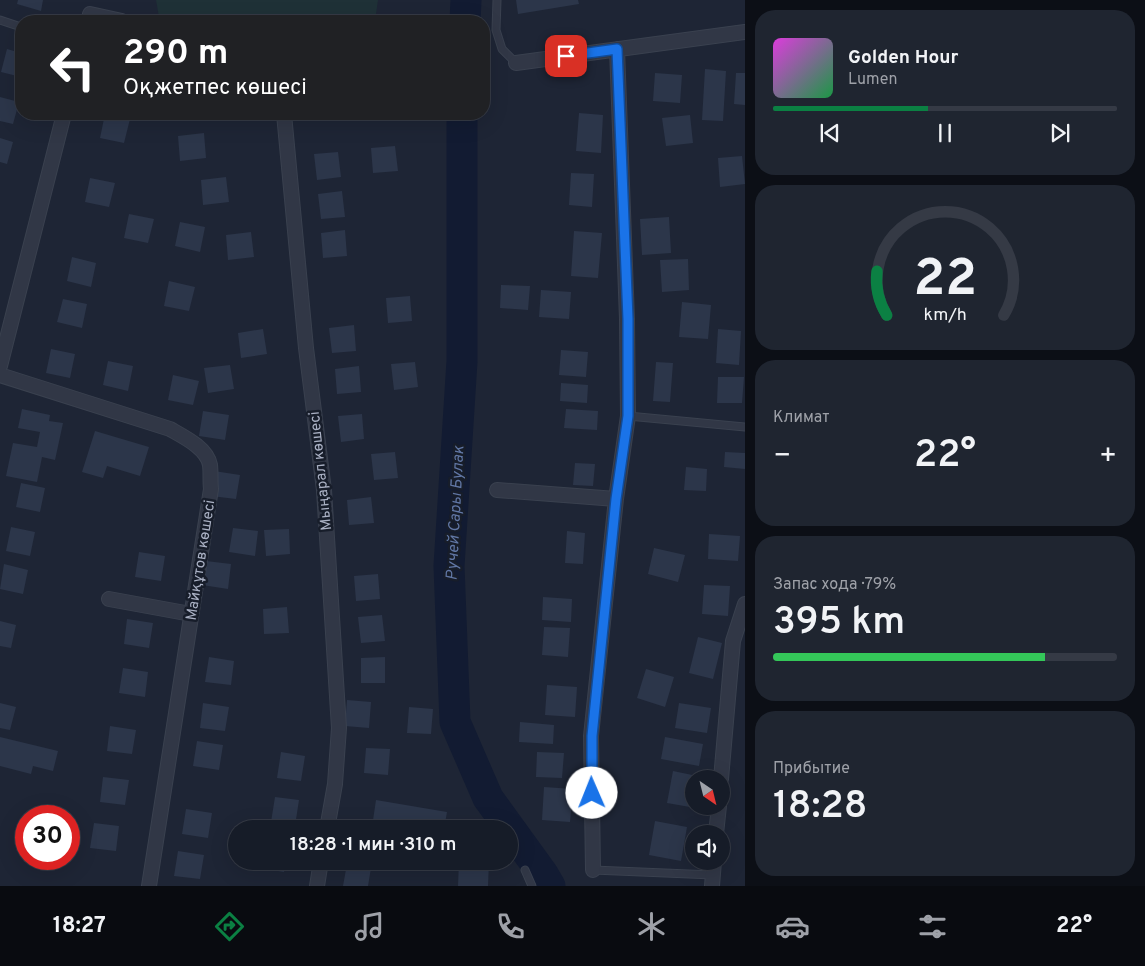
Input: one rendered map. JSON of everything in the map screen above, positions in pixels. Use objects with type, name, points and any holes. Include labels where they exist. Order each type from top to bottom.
[{"type":"street","points":[[516,64],[745,32]]},
{"type":"street","points":[[593,870],[592,736],[616,499],[628,416],[628,319],[617,49]]},
{"type":"street","points":[[0,366],[62,120]]},
{"type":"street","name":"Мыңарал көшесі","points":[[285,120],[306,348],[324,490],[340,728],[335,784],[329,820]]},
{"type":"street","name":"Майқұтов көшесі","points":[[0,375],[170,429],[192,443],[201,451],[209,463],[211,489],[149,886]]},
{"type":"street","points":[[497,490],[616,499]]},
{"type":"street","points":[[109,598],[191,614]]},
{"type":"street","points":[[722,770],[745,604]]},
{"type":"street","points":[[317,886],[320,870]]},
{"type":"lane","points":[[497,0],[496,30],[502,49],[516,64]]},
{"type":"lane","points":[[0,20],[15,25]]},
{"type":"lane","points":[[628,416],[745,427]]},
{"type":"lane","points":[[525,870],[532,886]]},
{"type":"lane","points":[[593,870],[713,874]]},
{"type":"shaded area","points":[[156,0],[378,0],[376,15],[159,15]]},
{"type":"building","points":[[18,0],[43,0],[41,11],[17,4]]},
{"type":"building","points":[[516,0],[578,0],[579,4],[518,14]]},
{"type":"building","points":[[7,49],[15,51],[15,76],[1,72]]},
{"type":"building","points":[[705,69],[726,71],[723,121],[702,120]]},
{"type":"building","points":[[655,73],[682,75],[680,103],[653,101]]},
{"type":"building","points":[[736,73],[745,73],[745,105],[734,104]]},
{"type":"building","points":[[0,97],[15,101],[13,124],[0,121]]},
{"type":"building","points":[[579,113],[603,115],[601,153],[576,151]]},
{"type":"building","points":[[690,115],[693,143],[666,146],[662,118]]},
{"type":"building","points":[[104,120],[130,120],[124,143],[100,138]]},
{"type":"building","points":[[204,133],[206,158],[180,161],[178,136]]},
{"type":"building","points":[[0,138],[13,142],[7,164],[0,162]]},
{"type":"building","points":[[395,146],[398,171],[373,173],[371,148]]},
{"type":"building","points":[[338,152],[341,177],[317,180],[314,154]]},
{"type":"building","points":[[742,156],[745,184],[720,187],[718,158]]},
{"type":"building","points":[[571,173],[594,174],[592,207],[569,205]]},
{"type":"building","points":[[226,177],[229,202],[203,205],[201,180]]},
{"type":"building","points":[[90,178],[115,183],[109,207],[85,202]]},
{"type":"building","points":[[342,191],[345,217],[321,219],[318,194]]},
{"type":"building","points":[[129,214],[154,219],[148,243],[124,238]]},
{"type":"building","points":[[669,217],[671,253],[642,255],[640,219]]},
{"type":"building","points":[[180,222],[205,227],[200,252],[175,246]]},
{"type":"building","points":[[345,230],[347,256],[323,258],[321,233]]},
{"type":"building","points":[[574,231],[602,233],[598,278],[571,276]]},
{"type":"building","points":[[251,232],[254,257],[228,260],[226,235]]},
{"type":"building","points":[[72,257],[96,263],[91,287],[67,281]]},
{"type":"building","points":[[688,259],[689,290],[662,292],[660,260]]},
{"type":"building","points":[[169,281],[195,287],[189,311],[164,306]]},
{"type":"building","points":[[501,285],[530,286],[528,310],[500,308]]},
{"type":"building","points":[[541,290],[571,292],[569,319],[539,317]]},
{"type":"building","points":[[410,296],[412,321],[388,323],[386,298]]},
{"type":"building","points":[[63,299],[87,304],[82,328],[57,322]]},
{"type":"building","points":[[682,302],[711,305],[708,339],[679,337]]},
{"type":"building","points":[[354,325],[356,351],[332,353],[329,328]]},
{"type":"building","points":[[263,329],[267,354],[241,358],[238,333]]},
{"type":"building","points":[[718,329],[741,331],[739,365],[716,363]]},
{"type":"building","points":[[51,349],[75,354],[70,378],[46,373]]},
{"type":"building","points":[[561,350],[588,352],[586,377],[559,375]]},
{"type":"building","points":[[108,361],[133,366],[128,391],[103,385]]},
{"type":"building","points":[[415,362],[418,387],[394,390],[391,364]]},
{"type":"building","points":[[656,362],[673,363],[670,402],[653,401]]},
{"type":"building","points":[[230,365],[234,389],[208,393],[204,368]]},
{"type":"building","points":[[359,366],[361,392],[337,394],[335,369]]},
{"type":"building","points":[[173,375],[199,381],[193,405],[168,400]]},
{"type":"building","points":[[718,377],[744,377],[742,403],[717,403]]},
{"type":"building","points":[[561,383],[588,385],[587,403],[560,401]]},
{"type":"building","points":[[22,409],[50,415],[49,421],[63,423],[55,460],[42,457],[37,482],[6,476],[13,443],[37,447],[40,432],[18,428]]},
{"type":"building","points":[[566,409],[598,411],[597,430],[564,428]]},
{"type":"building","points":[[203,411],[229,415],[225,440],[199,436]]},
{"type":"building","points":[[362,414],[364,439],[341,442],[338,416]]},
{"type":"building","points":[[95,431],[149,447],[140,476],[107,466],[103,478],[82,472]]},
{"type":"building","points":[[395,452],[398,478],[374,480],[371,454]]},
{"type":"building","points":[[725,452],[745,453],[745,469],[724,467]]},
{"type":"building","points":[[575,463],[595,464],[593,486],[573,485]]},
{"type":"building","points":[[686,467],[707,469],[706,491],[684,490]]},
{"type":"building","points":[[214,471],[240,475],[236,499],[211,496]]},
{"type":"building","points":[[21,483],[45,488],[40,512],[16,507]]},
{"type":"building","points":[[371,497],[374,523],[349,525],[347,500]]},
{"type":"building","points":[[11,527],[35,532],[30,556],[6,551]]},
{"type":"building","points":[[233,528],[258,531],[255,556],[229,552]]},
{"type":"building","points":[[289,529],[290,554],[266,556],[264,530]]},
{"type":"building","points":[[567,531],[585,533],[583,564],[565,563]]},
{"type":"building","points":[[709,534],[740,536],[738,561],[708,559]]},
{"type":"building","points":[[654,548],[685,555],[678,582],[648,574]]},
{"type":"building","points":[[139,552],[165,556],[161,581],[135,577]]},
{"type":"building","points":[[206,561],[231,564],[228,589],[202,585]]},
{"type":"building","points":[[4,564],[28,570],[23,594],[0,589]]},
{"type":"building","points":[[378,574],[380,599],[356,601],[354,576]]},
{"type":"building","points":[[704,585],[730,586],[728,616],[702,614]]},
{"type":"building","points":[[543,597],[572,599],[571,622],[542,620]]},
{"type":"building","points":[[287,607],[289,633],[264,634],[263,609]]},
{"type":"building","points":[[382,615],[385,641],[361,643],[358,617]]},
{"type":"building","points":[[127,619],[153,623],[149,648],[124,644]]},
{"type":"building","points":[[0,621],[16,625],[11,648],[0,646]]},
{"type":"building","points":[[544,627],[570,628],[568,657],[542,655]]},
{"type":"building","points":[[698,637],[722,643],[713,679],[689,673]]},
{"type":"building","points":[[209,657],[234,661],[231,685],[205,682]]},
{"type":"building","points":[[385,657],[385,683],[361,683],[361,658]]},
{"type":"building","points":[[123,668],[148,672],[145,697],[119,693]]},
{"type":"building","points":[[646,669],[674,677],[665,707],[637,698]]},
{"type":"building","points":[[547,685],[577,687],[575,717],[545,715]]},
{"type":"building","points":[[347,700],[371,702],[369,728],[345,726]]},
{"type":"building","points":[[0,703],[16,707],[10,730],[0,728]]},
{"type":"building","points":[[203,703],[229,707],[225,731],[200,728]]},
{"type":"building","points":[[679,703],[711,708],[707,733],[675,728]]},
{"type":"building","points":[[409,707],[433,709],[431,734],[407,733]]},
{"type":"building","points":[[520,722],[554,725],[553,744],[519,742]]},
{"type":"building","points":[[110,726],[136,730],[132,754],[107,751]]},
{"type":"building","points":[[0,737],[58,751],[53,771],[33,766],[31,774],[0,766]]},
{"type":"building","points":[[665,737],[703,744],[699,766],[661,759]]},
{"type":"building","points":[[197,741],[223,745],[219,770],[193,766]]},
{"type":"building","points":[[366,748],[390,749],[388,775],[364,773]]},
{"type":"building","points":[[281,752],[305,756],[301,781],[277,778]]},
{"type":"building","points":[[537,752],[564,753],[562,778],[536,777]]},
{"type":"building","points":[[673,771],[685,774],[685,806],[667,803]]},
{"type":"building","points":[[103,777],[129,780],[125,805],[100,802]]},
{"type":"building","points":[[544,787],[573,789],[570,822],[542,820]]},
{"type":"building","points":[[275,797],[299,800],[296,820],[271,820]]},
{"type":"building","points":[[376,800],[447,812],[446,820],[373,820]]},
{"type":"building","points":[[186,809],[212,813],[208,838],[182,834]]},
{"type":"building","points":[[655,821],[685,827],[681,861],[649,855]]},
{"type":"building","points":[[94,823],[119,826],[116,851],[90,848]]},
{"type":"building","points":[[178,851],[204,855],[200,879],[174,876]]},
{"type":"building","points":[[346,870],[371,870],[368,886],[343,886]]},
{"type":"building","points":[[459,870],[489,870],[488,886],[458,886]]},
{"type":"waterway","name":"Ручей Сары Булак","points":[[465,15],[466,0]]},
{"type":"waterway","name":"Ручей Сары Булак","points":[[462,120],[462,361],[449,566],[455,722],[488,798],[550,886]]},
{"type":"route","points":[[566,56],[617,49],[628,319],[628,416],[616,499],[592,736],[592,793]]}]
